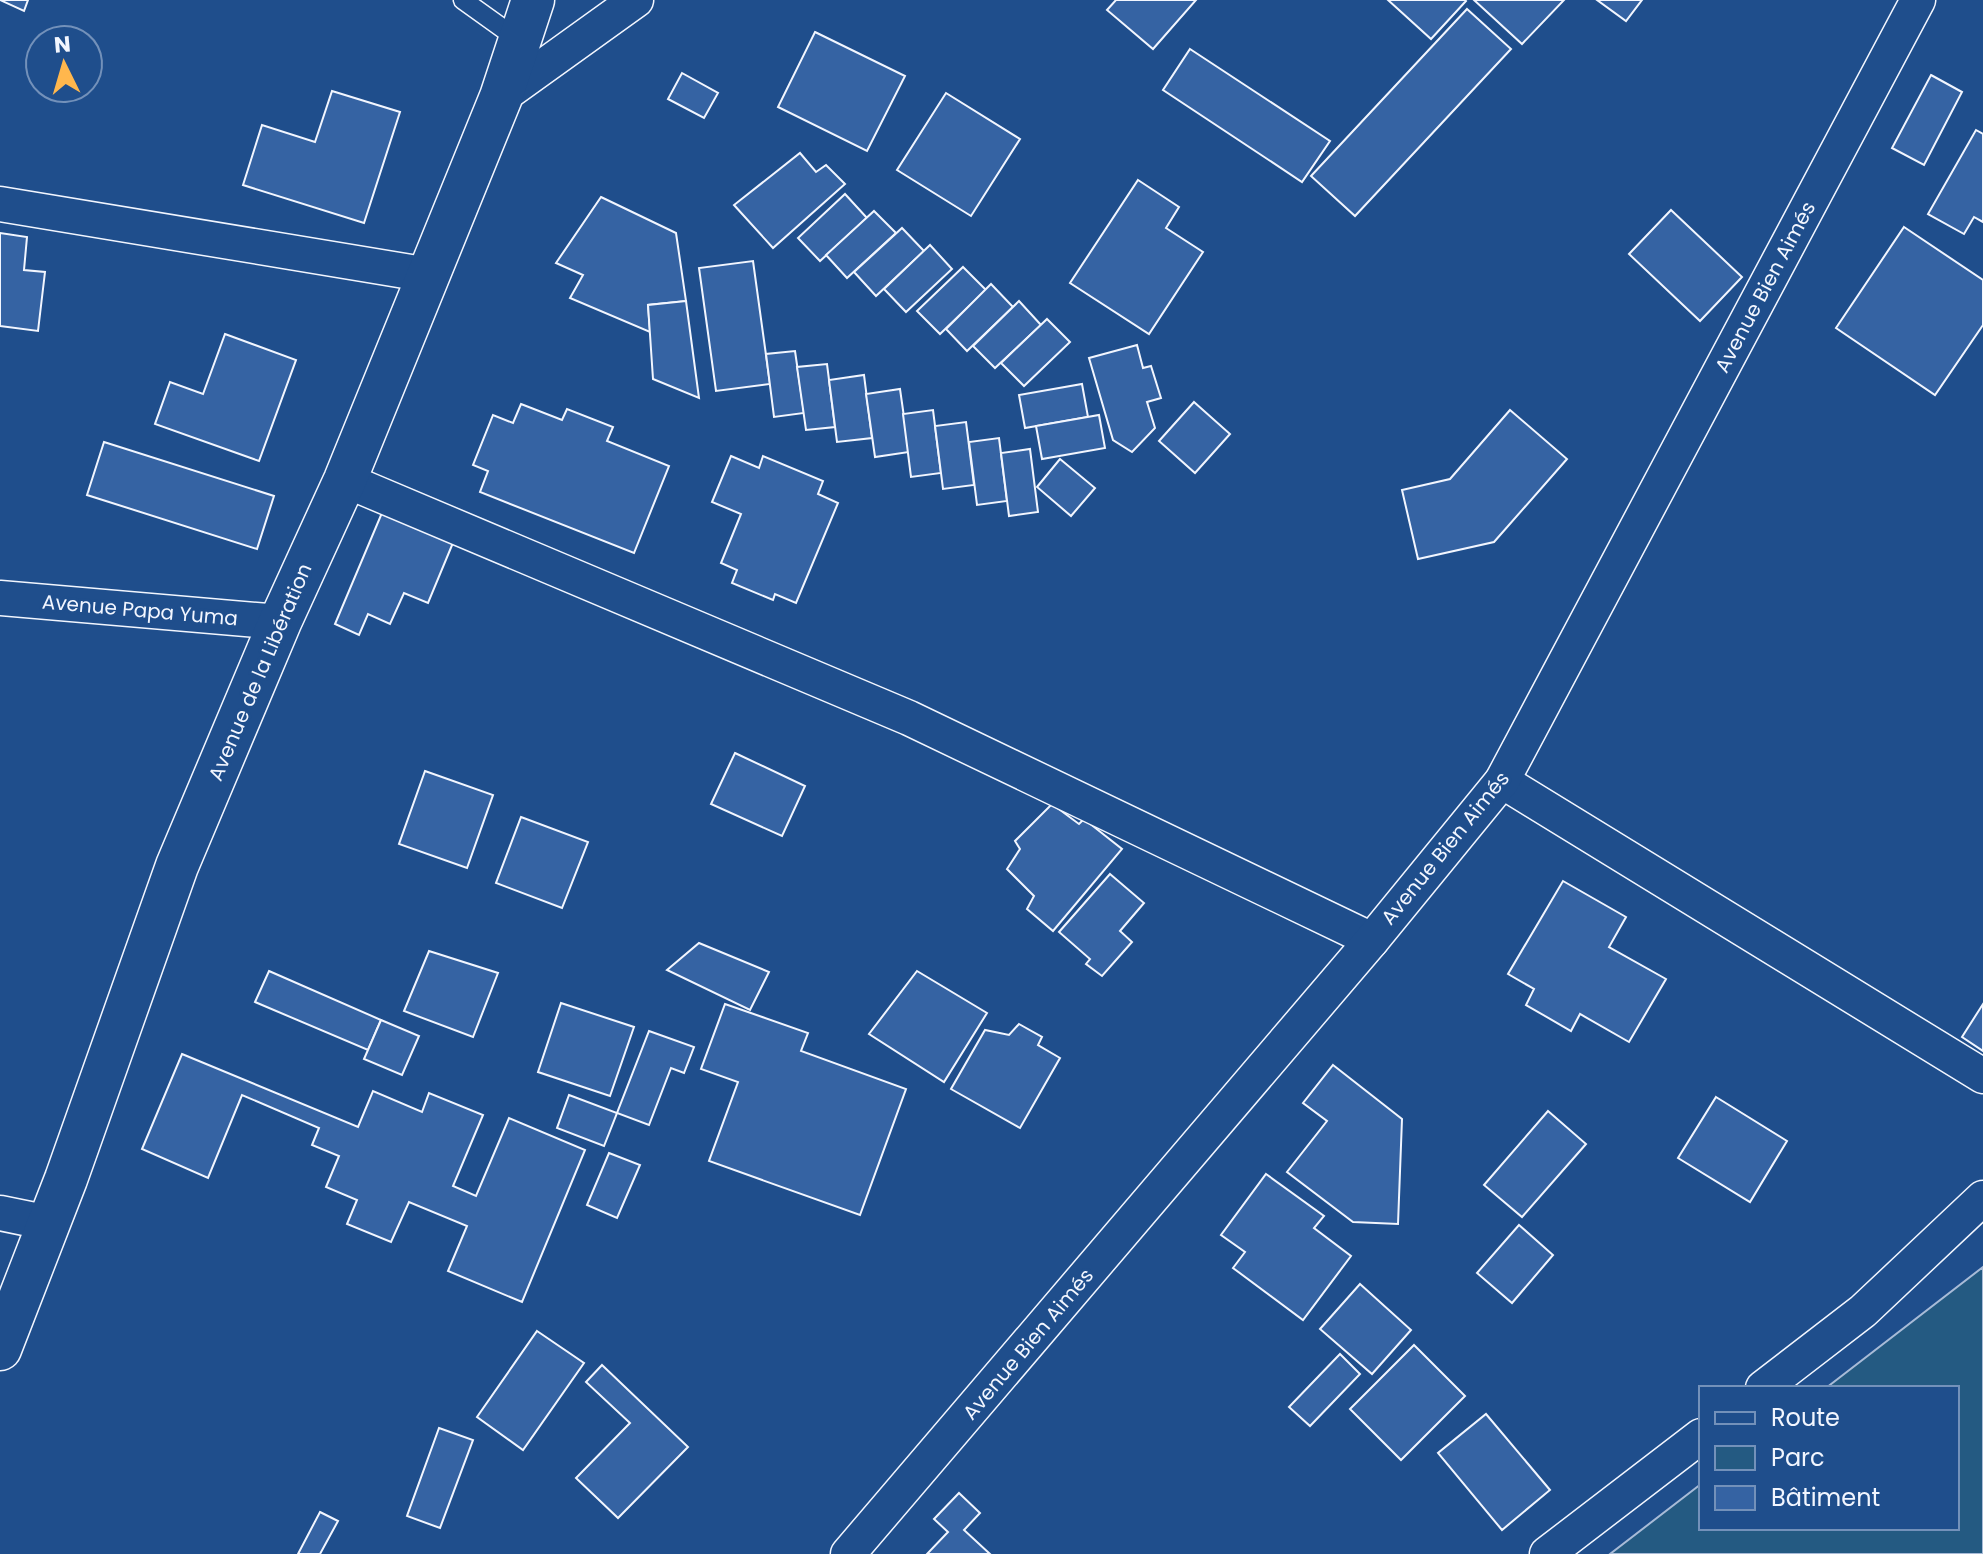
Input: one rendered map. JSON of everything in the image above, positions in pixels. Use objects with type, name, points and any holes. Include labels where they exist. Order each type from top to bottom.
[{"type":"street","name":"Avenue de la Libération","points":[[0,1349],[49,1223],[177,866],[280,622],[345,480],[501,97],[533,0]]},
{"type":"street","points":[[501,97],[636,0]]},
{"type":"street","name":"Avenue Bien Aimés","points":[[848,1554],[1372,940],[1502,781],[1918,0]]},
{"type":"street","points":[[0,204],[429,275]]},
{"type":"street","points":[[345,480],[909,718],[1372,940]]},
{"type":"street","name":"Avenue Papa Yuma","points":[[0,598],[280,622]]},
{"type":"street","points":[[1502,781],[1983,1076]]},
{"type":"street","points":[[1766,1386],[1863,1311],[1983,1198]]},
{"type":"street","points":[[0,1213],[49,1223]]},
{"type":"street","points":[[1547,1554],[1699,1438]]},
{"type":"lane","points":[[463,0],[519,41]]},
{"type":"green space","points":[[1983,1267],[1983,1554],[1610,1554],[1699,1486],[1699,1530],[1959,1530],[1959,1386],[1829,1386]]},
{"type":"building","points":[[0,0],[28,0],[24,11]]},
{"type":"building","points":[[1116,0],[1196,0],[1153,49],[1107,10]]},
{"type":"building","points":[[1388,0],[1465,0],[1466,1],[1431,39]]},
{"type":"building","points":[[1474,0],[1564,0],[1522,44]]},
{"type":"building","points":[[1597,0],[1642,0],[1626,21]]},
{"type":"building","points":[[1467,9],[1511,49],[1355,216],[1311,176]]},
{"type":"building","points":[[815,32],[905,76],[867,151],[778,107]]},
{"type":"building","points":[[1190,49],[1330,141],[1302,182],[1163,90]]},
{"type":"building","points":[[682,73],[718,93],[704,118],[668,99]]},
{"type":"building","points":[[1931,75],[1962,92],[1924,165],[1892,148]]},
{"type":"building","points":[[332,91],[400,112],[364,223],[243,185],[262,125],[315,142]]},
{"type":"building","points":[[946,93],[1020,139],[971,216],[897,170]]},
{"type":"building","points":[[1976,130],[1983,134],[1983,222],[1974,217],[1964,234],[1928,214]]},
{"type":"building","points":[[800,153],[816,172],[826,165],[845,184],[773,248],[734,205]]},
{"type":"building","points":[[1138,180],[1179,207],[1166,228],[1203,252],[1149,334],[1070,283]]},
{"type":"building","points":[[845,194],[867,218],[820,261],[798,238]]},
{"type":"building","points":[[601,197],[676,233],[686,301],[648,305],[650,332],[570,298],[583,275],[556,263]]},
{"type":"building","points":[[1671,210],[1742,277],[1700,321],[1629,254]]},
{"type":"building","points":[[874,211],[896,233],[847,278],[826,255]]},
{"type":"building","points":[[1904,227],[1983,280],[1983,325],[1935,395],[1836,328]]},
{"type":"building","points":[[902,228],[924,251],[876,296],[854,272]]},
{"type":"building","points":[[0,233],[27,237],[24,270],[45,272],[38,331],[0,326]]},
{"type":"building","points":[[930,245],[952,269],[906,312],[884,289]]},
{"type":"building","points":[[753,261],[770,384],[716,391],[699,268]]},
{"type":"building","points":[[963,267],[986,290],[940,334],[917,311]]},
{"type":"building","points":[[991,284],[1013,307],[967,351],[946,329]]},
{"type":"building","points":[[686,301],[699,398],[653,379],[648,305]]},
{"type":"building","points":[[1019,301],[1041,325],[995,368],[973,346]]},
{"type":"building","points":[[1047,319],[1070,342],[1024,386],[1001,363]]},
{"type":"building","points":[[225,334],[296,360],[259,461],[155,424],[170,382],[203,394]]},
{"type":"building","points":[[1137,345],[1143,368],[1151,366],[1161,398],[1147,402],[1155,428],[1132,452],[1113,440],[1089,358]]},
{"type":"building","points":[[795,351],[804,413],[774,417],[766,354]]},
{"type":"building","points":[[827,364],[835,427],[806,430],[797,367]]},
{"type":"building","points":[[864,375],[872,438],[837,442],[829,380]]},
{"type":"building","points":[[1082,384],[1088,417],[1025,428],[1019,395]]},
{"type":"building","points":[[900,389],[909,452],[875,457],[866,394]]},
{"type":"building","points":[[1194,402],[1230,434],[1195,473],[1159,441]]},
{"type":"building","points":[[521,404],[562,420],[567,409],[613,427],[607,441],[669,466],[634,553],[480,492],[488,471],[473,465],[493,415],[513,423]]},
{"type":"building","points":[[933,410],[941,473],[911,477],[903,414]]},
{"type":"building","points":[[1510,410],[1567,459],[1494,542],[1418,559],[1402,490],[1450,479]]},
{"type":"building","points":[[1099,415],[1105,448],[1042,459],[1036,426]]},
{"type":"building","points":[[966,422],[974,485],[943,489],[935,426]]},
{"type":"building","points":[[999,438],[1007,501],[977,505],[969,442]]},
{"type":"building","points":[[104,442],[274,496],[257,549],[87,495]]},
{"type":"building","points":[[1030,449],[1038,512],[1009,516],[1001,453]]},
{"type":"building","points":[[731,456],[759,468],[763,456],[823,481],[818,494],[838,503],[796,603],[775,594],[773,600],[732,583],[737,570],[721,563],[741,514],[712,502]]},
{"type":"building","points":[[1060,459],[1095,488],[1071,516],[1037,487]]},
{"type":"building","points":[[384,508],[455,538],[428,603],[404,593],[390,624],[368,614],[359,635],[335,624]]},
{"type":"building","points":[[735,753],[805,786],[782,836],[711,804]]},
{"type":"building","points":[[425,771],[493,795],[467,868],[399,844]]},
{"type":"building","points":[[1052,804],[1079,824],[1084,819],[1122,849],[1053,931],[1027,909],[1034,896],[1007,869],[1020,849],[1015,841]]},
{"type":"building","points":[[521,817],[588,842],[562,908],[496,883]]},
{"type":"building","points":[[1110,874],[1144,903],[1120,931],[1132,942],[1102,976],[1086,964],[1090,959],[1059,932]]},
{"type":"building","points":[[1563,881],[1626,917],[1609,947],[1666,979],[1629,1042],[1580,1014],[1571,1031],[1526,1005],[1534,989],[1508,974]]},
{"type":"building","points":[[699,943],[769,972],[750,1010],[667,970]]},
{"type":"building","points":[[429,951],[498,973],[473,1037],[404,1011]]},
{"type":"building","points":[[269,971],[381,1020],[368,1050],[255,1002]]},
{"type":"building","points":[[917,971],[987,1013],[944,1082],[869,1034]]},
{"type":"building","points":[[561,1003],[634,1027],[610,1096],[538,1072]]},
{"type":"building","points":[[725,1004],[808,1033],[801,1051],[906,1089],[860,1215],[709,1161],[738,1082],[701,1069]]},
{"type":"building","points":[[1983,1004],[1983,1051],[1962,1037]]},
{"type":"building","points":[[381,1020],[419,1036],[402,1075],[364,1059]]},
{"type":"building","points":[[1019,1024],[1042,1037],[1038,1045],[1060,1058],[1020,1128],[951,1089],[985,1030],[1009,1035]]},
{"type":"building","points":[[649,1031],[694,1047],[684,1073],[671,1068],[649,1125],[617,1113]]},
{"type":"building","points":[[182,1054],[358,1127],[373,1091],[422,1112],[429,1093],[483,1115],[453,1186],[476,1196],[509,1118],[585,1150],[522,1302],[448,1271],[467,1226],[409,1202],[391,1242],[347,1224],[357,1200],[326,1187],[339,1156],[312,1145],[319,1128],[242,1095],[208,1178],[142,1149]]},
{"type":"building","points":[[1333,1065],[1402,1119],[1398,1224],[1353,1222],[1287,1172],[1327,1121],[1303,1103]]},
{"type":"building","points":[[569,1095],[617,1113],[604,1146],[557,1128]]},
{"type":"building","points":[[1716,1097],[1787,1141],[1750,1202],[1678,1158]]},
{"type":"building","points":[[1548,1111],[1586,1144],[1522,1217],[1484,1185]]},
{"type":"building","points":[[609,1153],[640,1165],[617,1218],[587,1205]]},
{"type":"building","points":[[1266,1174],[1324,1216],[1314,1228],[1351,1256],[1303,1320],[1233,1268],[1245,1252],[1221,1235]]},
{"type":"building","points":[[1519,1225],[1553,1255],[1512,1303],[1477,1273]]},
{"type":"building","points":[[1360,1284],[1411,1330],[1372,1374],[1320,1329]]},
{"type":"building","points":[[537,1331],[584,1363],[523,1450],[477,1417]]},
{"type":"building","points":[[1414,1345],[1465,1396],[1401,1460],[1350,1409]]},
{"type":"building","points":[[1340,1354],[1360,1374],[1310,1426],[1289,1407]]},
{"type":"building","points":[[602,1365],[688,1447],[618,1518],[576,1478],[630,1423],[586,1382]]},
{"type":"building","points":[[1486,1414],[1550,1490],[1502,1530],[1438,1453]]},
{"type":"building","points":[[439,1428],[473,1440],[440,1528],[407,1516]]},
{"type":"building","points":[[959,1493],[980,1513],[964,1530],[990,1554],[927,1554],[948,1532],[934,1519]]},
{"type":"building","points":[[320,1512],[338,1521],[320,1554],[298,1554]]}]
